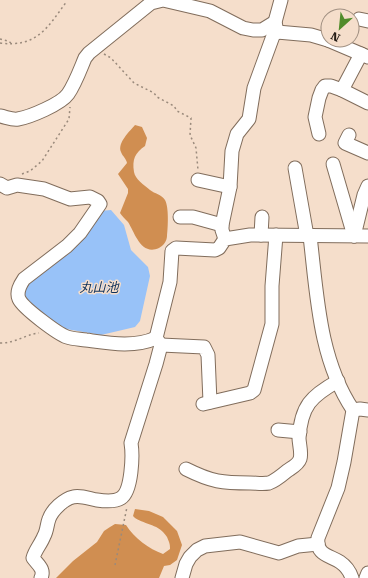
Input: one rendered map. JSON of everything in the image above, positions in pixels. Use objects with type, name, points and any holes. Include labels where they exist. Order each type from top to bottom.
[{"type":"street","points":[[225,239],[222,225],[230,187],[232,151],[236,134],[249,119],[254,88],[276,27],[281,0]]},
{"type":"street","points":[[0,116],[10,119],[18,119],[54,106],[63,100],[68,94],[85,58],[143,9],[151,3],[157,1],[169,1],[210,11],[243,28],[262,30],[276,27],[320,38]]},
{"type":"street","points":[[342,90],[365,56],[346,48]]},
{"type":"street","points":[[319,134],[315,117],[322,90],[325,86],[331,86],[342,90],[368,103]]},
{"type":"street","points":[[349,135],[345,143],[368,153]]},
{"type":"street","points":[[333,164],[354,236]]},
{"type":"street","points":[[295,168],[309,236],[323,336],[338,381],[353,410],[351,427],[338,488],[318,538],[318,544],[324,554],[341,562],[347,568],[352,578]]},
{"type":"street","points":[[198,180],[230,187]]},
{"type":"street","points":[[0,184],[7,188],[17,185],[44,189],[70,199],[90,197],[98,201],[100,204],[80,233],[67,246],[24,279],[18,292],[19,299],[27,309],[66,337],[112,344],[158,341],[204,347],[208,355],[207,403],[250,393],[254,390],[272,324],[272,286],[276,235]]},
{"type":"street","points":[[354,236],[364,195],[368,186]]},
{"type":"street","points":[[180,217],[193,217],[222,225]]},
{"type":"street","points":[[261,235],[262,217]]},
{"type":"street","points":[[41,578],[43,574],[42,569],[33,558],[45,536],[52,512],[64,501],[73,497],[78,496],[114,501],[120,499],[127,492],[132,453],[131,442],[156,364],[158,341],[170,282],[172,251],[176,248],[215,250],[219,248],[225,239],[250,235],[368,236]]},
{"type":"street","points":[[186,469],[203,478],[227,483],[267,483],[274,480],[297,464],[300,459],[300,432],[303,413],[307,405],[325,388],[338,381]]},
{"type":"street","points":[[353,410],[368,410]]},
{"type":"street","points":[[278,430],[300,432]]},
{"type":"street","points":[[182,578],[186,564],[190,557],[197,550],[205,546],[240,542],[279,553],[298,546],[318,544]]},
{"type":"street","points":[[366,578],[368,573]]},
{"type":"path","points":[[0,43],[11,44],[31,40],[40,35],[68,1]]},
{"type":"path","points":[[0,39],[8,41],[11,44]]},
{"type":"path","points":[[95,48],[111,58],[134,83],[154,93],[157,97],[174,106],[177,111],[191,118],[190,135],[196,148],[198,180]]},
{"type":"path","points":[[22,174],[30,171],[42,161],[69,120],[71,99],[68,94]]},
{"type":"path","points":[[0,343],[13,342],[30,334],[45,334]]},
{"type":"path","points":[[115,565],[127,507]]},
{"type":"shaded area","points":[[135,125],[142,127],[147,138],[145,146],[139,151],[133,163],[135,175],[145,186],[160,195],[165,200],[167,207],[168,222],[166,240],[159,248],[153,250],[148,249],[139,242],[128,222],[120,213],[128,193],[128,189],[118,174],[127,163],[120,149],[122,141]]},
{"type":"shaded area","points":[[135,509],[149,511],[163,517],[177,531],[182,545],[177,560],[170,565],[164,566],[159,578],[56,578],[73,561],[97,542],[104,531],[115,524],[126,525],[138,539],[158,552],[163,554],[170,549],[169,541],[164,533],[156,527],[133,516]]},
{"type":"water","name":"丸山池","points":[[111,210],[124,225],[131,250],[148,267],[150,276],[140,321],[135,327],[101,335],[66,329],[26,304],[21,292],[27,283],[100,211]]}]
